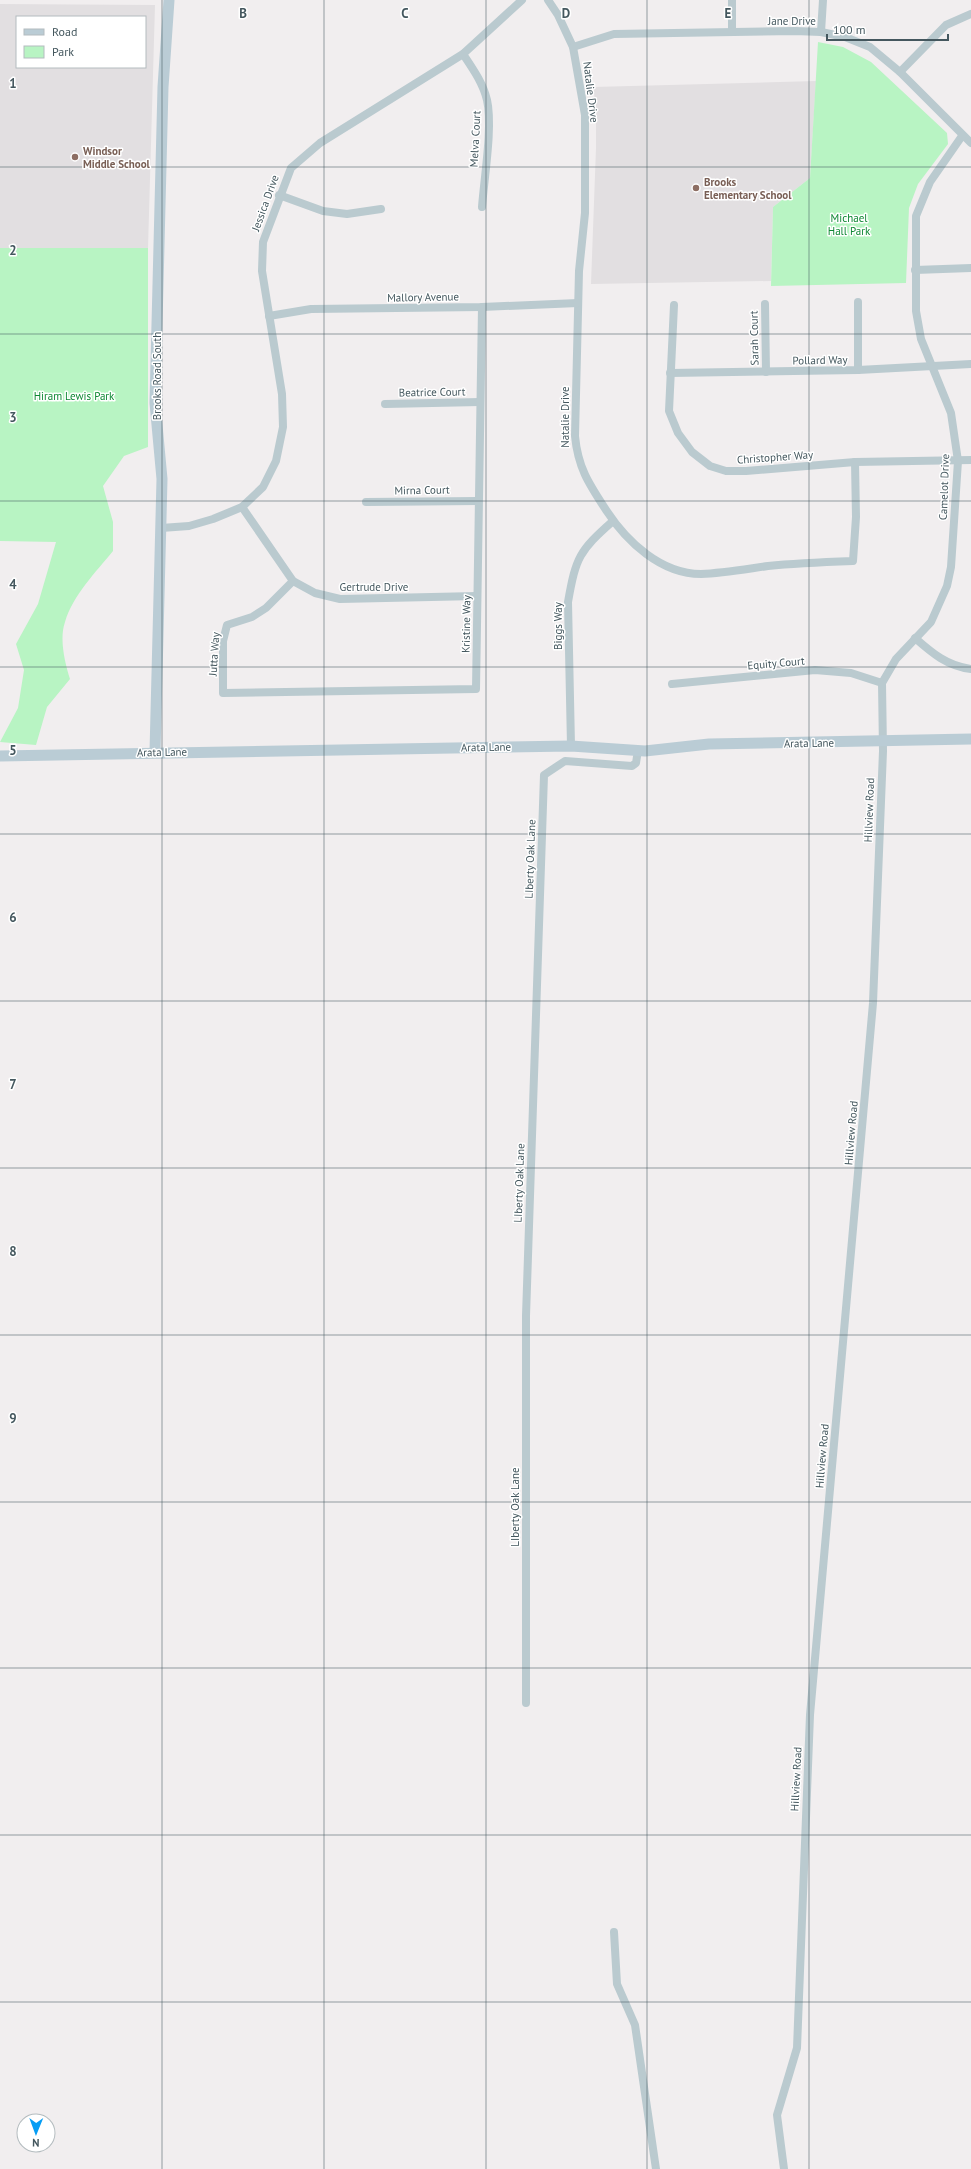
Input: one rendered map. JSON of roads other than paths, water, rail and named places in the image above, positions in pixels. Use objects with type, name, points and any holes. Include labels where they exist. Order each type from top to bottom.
[{"type":"street","name":"Brooks Road South","points":[[155,752],[162,474],[155,403],[163,87],[169,0]]},
{"type":"street","name":"Jessica Drive","points":[[161,528],[189,526],[213,519],[242,507],[263,487],[276,461],[283,427],[282,394],[262,270],[263,242],[290,168],[308,152],[463,54],[522,0]]},
{"type":"street","name":"Natalie Drive","points":[[548,0],[558,15],[573,47],[584,115],[585,212],[578,303],[575,436],[577,456],[584,478],[613,521],[643,552],[662,564],[681,571],[701,574],[798,563],[853,561],[856,517],[855,462]]},
{"type":"street","points":[[732,0],[732,32]]},
{"type":"street","points":[[821,32],[823,0]]},
{"type":"street","points":[[900,72],[946,25],[971,14]]},
{"type":"street","name":"Jane Drive","points":[[573,47],[614,34],[821,32],[845,37],[870,47],[900,72],[962,136],[971,143]]},
{"type":"street","name":"Melva Court","points":[[463,54],[481,81],[488,101],[489,122],[482,208]]},
{"type":"street","name":"Camelot Drive","points":[[882,682],[896,659],[931,622],[947,586],[951,567],[958,461],[951,413],[921,339],[917,318],[915,270],[916,216],[930,182],[962,136]]},
{"type":"street","points":[[279,195],[323,211],[347,214],[381,209]]},
{"type":"street","points":[[915,270],[971,268]]},
{"type":"street","points":[[858,302],[858,370]]},
{"type":"street","name":"Mallory Avenue","points":[[269,316],[311,309],[482,307],[578,303]]},
{"type":"street","name":"Sarah Court","points":[[765,304],[766,372]]},
{"type":"street","name":"Christopher Way","points":[[674,305],[669,410],[678,433],[692,452],[710,466],[726,471],[746,472],[855,462],[971,460]]},
{"type":"street","name":"Kristine Way","points":[[223,693],[476,689],[482,307]]},
{"type":"street","name":"Pollard Way","points":[[670,374],[858,370],[971,364]]},
{"type":"street","name":"Beatrice Court","points":[[385,404],[480,402]]},
{"type":"street","name":"Mirna Court","points":[[366,502],[478,501]]},
{"type":"street","name":"Gertrude Drive","points":[[242,507],[292,581],[315,593],[340,599],[477,596]]},
{"type":"street","name":"Biggs Way","points":[[571,746],[568,602],[572,579],[579,556],[590,541],[613,521]]},
{"type":"street","name":"Jutta Way","points":[[223,693],[223,641],[227,625],[252,617],[266,608],[292,581]]},
{"type":"street","points":[[915,638],[939,658],[958,668],[971,669]]},
{"type":"street","name":"Equity Court","points":[[672,684],[815,670],[850,673],[882,682]]},
{"type":"street","points":[[882,682],[883,742]]},
{"type":"street","name":"Arata Lane","points":[[0,756],[155,752],[571,746],[638,750],[709,744],[883,742],[971,739]]},
{"type":"street","name":"Hillview Road","points":[[784,2169],[777,2115],[797,2048],[810,1715],[873,1003],[883,742]]},
{"type":"street","name":"LIberty Oak Lane","points":[[526,1703],[526,1316],[544,775],[565,761],[632,766],[636,763],[638,750]]},
{"type":"street","points":[[614,1932],[617,1984],[635,2025],[656,2169]]},
{"type":"place","name":"Windsor Middle School","points":[[75,157]]},
{"type":"place","name":"Brooks Elementary School","points":[[696,188]]},
{"type":"park label","name":"Michael Hall Park","points":[[849,224]]},
{"type":"park label","name":"Hiram Lewis Park","points":[[74,396]]}]
